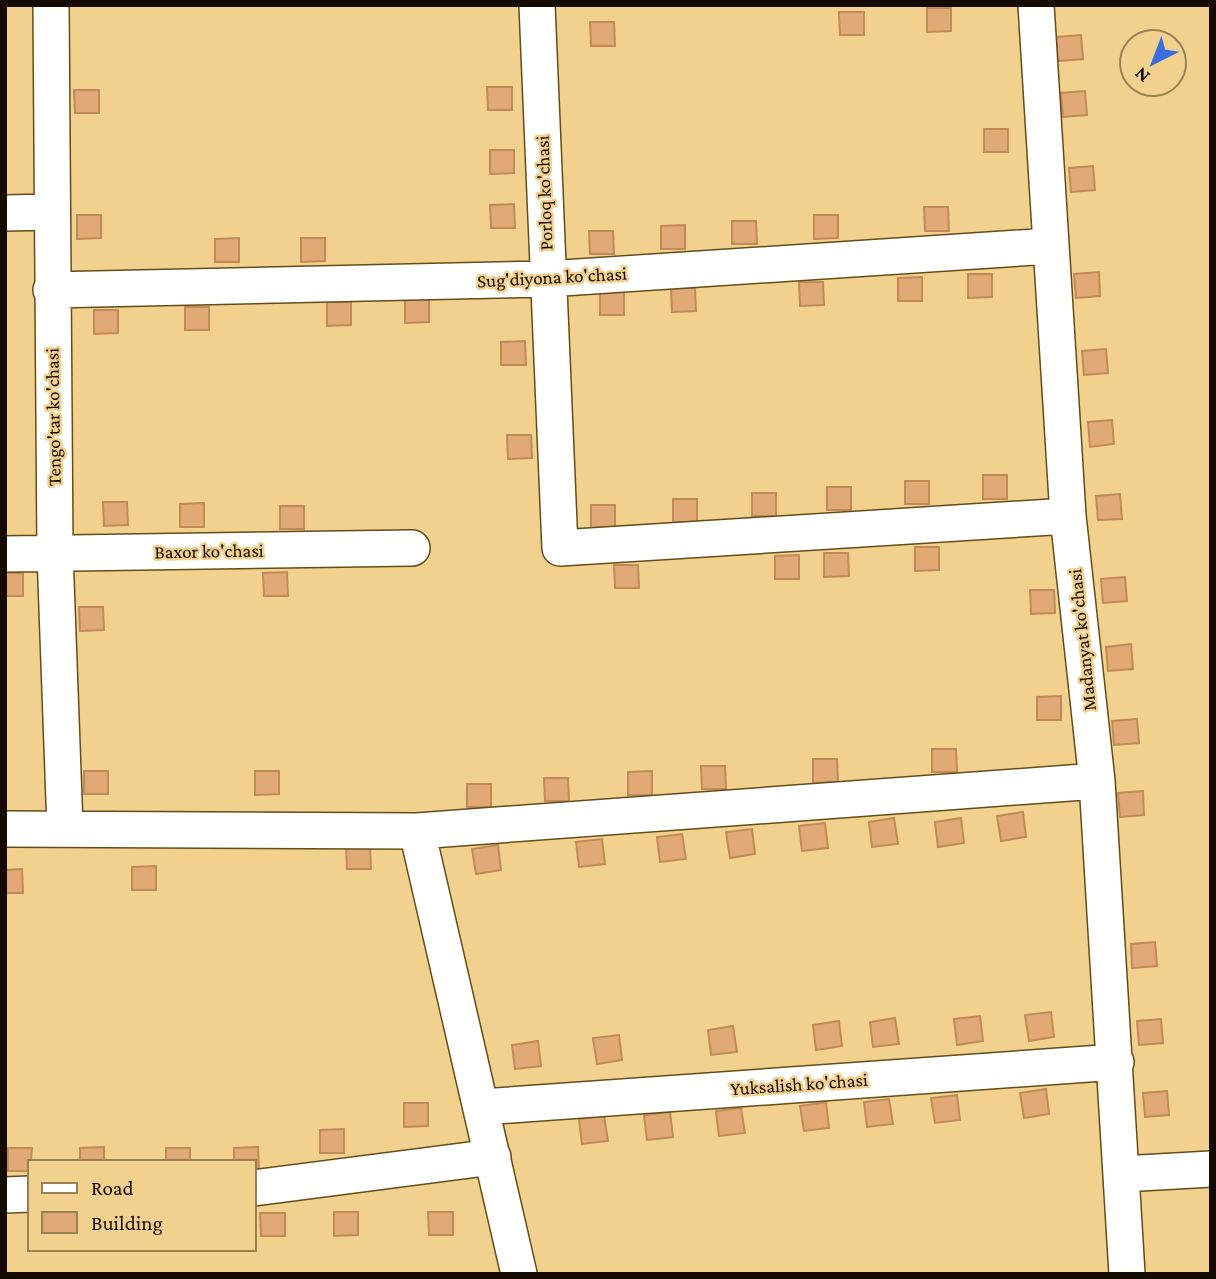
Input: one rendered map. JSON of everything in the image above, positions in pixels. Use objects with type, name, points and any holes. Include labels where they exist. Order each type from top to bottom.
[{"type":"street","name":"Tengo'tar ko'chasi","points":[[51,5],[55,553],[65,828]]},
{"type":"street","points":[[537,6],[552,5]]},
{"type":"street","name":"Madanyat ko'chasi","points":[[1036,5],[1068,516],[1097,782],[1127,1274]]},
{"type":"street","name":"Porloq ko'chasi","points":[[537,6],[560,548],[1068,516]]},
{"type":"street","points":[[5,212],[51,212]]},
{"type":"street","name":"Sug'diyona ko'chasi","points":[[51,290],[547,279],[1051,246]]},
{"type":"street","name":"Baxor ko'chasi","points":[[5,554],[412,548]]},
{"type":"street","points":[[5,829],[416,831],[1097,782]]},
{"type":"street","points":[[416,831],[519,1274]]},
{"type":"street","name":"Yuksalish ko'chasi","points":[[482,1107],[1116,1062]]},
{"type":"street","points":[[256,1188],[493,1157]]},
{"type":"street","points":[[1122,1174],[1211,1169]]},
{"type":"street","points":[[5,1195],[28,1194]]},
{"type":"building","points":[[927,8],[951,8],[951,31],[927,32]]},
{"type":"building","points":[[839,12],[864,12],[864,35],[840,35]]},
{"type":"building","points":[[590,22],[614,22],[615,46],[591,46]]},
{"type":"building","points":[[1081,35],[1083,59],[1058,61],[1056,37]]},
{"type":"building","points":[[487,87],[512,87],[512,110],[488,110]]},
{"type":"building","points":[[74,90],[99,90],[99,113],[75,113]]},
{"type":"building","points":[[1085,91],[1087,115],[1063,117],[1061,93]]},
{"type":"building","points":[[984,129],[1008,129],[1008,152],[984,152]]},
{"type":"building","points":[[490,150],[514,150],[514,173],[490,174]]},
{"type":"building","points":[[1093,166],[1095,190],[1071,192],[1069,168]]},
{"type":"building","points":[[514,204],[515,228],[491,228],[490,205]]},
{"type":"building","points":[[924,207],[948,207],[949,231],[925,231]]},
{"type":"building","points":[[77,215],[101,215],[101,238],[77,239]]},
{"type":"building","points":[[814,215],[838,215],[838,238],[814,239]]},
{"type":"building","points":[[732,221],[756,221],[757,244],[732,244]]},
{"type":"building","points":[[685,225],[685,249],[661,249],[661,226]]},
{"type":"building","points":[[589,231],[613,231],[614,254],[590,254]]},
{"type":"building","points":[[239,238],[239,262],[215,262],[215,239]]},
{"type":"building","points":[[301,238],[325,238],[325,261],[301,262]]},
{"type":"building","points":[[1099,272],[1100,296],[1076,298],[1074,274]]},
{"type":"building","points":[[968,274],[992,274],[992,297],[968,298]]},
{"type":"building","points":[[922,277],[922,301],[898,301],[898,278]]},
{"type":"building","points":[[799,282],[823,282],[824,305],[800,306]]},
{"type":"building","points":[[671,288],[695,288],[696,311],[672,312]]},
{"type":"building","points":[[600,292],[624,292],[624,315],[600,315]]},
{"type":"building","points":[[405,299],[429,299],[429,322],[405,323]]},
{"type":"building","points":[[327,302],[351,302],[351,325],[327,326]]},
{"type":"building","points":[[185,307],[209,307],[209,330],[185,330]]},
{"type":"building","points":[[94,310],[118,310],[118,333],[94,334]]},
{"type":"building","points":[[525,341],[526,365],[501,365],[501,342]]},
{"type":"building","points":[[1106,349],[1108,373],[1084,375],[1082,351]]},
{"type":"building","points":[[1112,420],[1114,444],[1090,447],[1088,422]]},
{"type":"building","points":[[507,435],[531,435],[532,458],[508,459]]},
{"type":"building","points":[[983,475],[1007,475],[1007,499],[983,499]]},
{"type":"building","points":[[905,481],[929,481],[929,504],[905,504]]},
{"type":"building","points":[[827,487],[851,487],[851,510],[827,510]]},
{"type":"building","points":[[752,493],[776,493],[776,516],[752,516]]},
{"type":"building","points":[[1120,494],[1122,519],[1098,520],[1096,496]]},
{"type":"building","points":[[673,499],[697,499],[697,522],[673,522]]},
{"type":"building","points":[[103,502],[127,502],[128,525],[104,526]]},
{"type":"building","points":[[204,503],[204,527],[180,527],[180,504]]},
{"type":"building","points":[[591,505],[615,505],[615,528],[591,529]]},
{"type":"building","points":[[280,506],[304,506],[304,529],[280,529]]},
{"type":"building","points":[[915,547],[939,547],[939,570],[915,571]]},
{"type":"building","points":[[824,553],[848,553],[849,576],[824,577]]},
{"type":"building","points":[[799,555],[799,579],[775,579],[775,556]]},
{"type":"building","points":[[614,565],[638,565],[639,588],[615,588]]},
{"type":"building","points":[[287,572],[288,596],[264,596],[263,573]]},
{"type":"building","points":[[5,573],[23,573],[23,596],[5,596]]},
{"type":"building","points":[[1125,577],[1127,601],[1103,603],[1101,579]]},
{"type":"building","points":[[1030,590],[1054,590],[1055,613],[1031,614]]},
{"type":"building","points":[[79,607],[103,607],[104,630],[80,631]]},
{"type":"building","points":[[1131,644],[1133,669],[1108,671],[1106,647]]},
{"type":"building","points":[[1061,696],[1061,720],[1037,720],[1037,697]]},
{"type":"building","points":[[1137,719],[1139,743],[1114,745],[1112,721]]},
{"type":"building","points":[[932,749],[956,749],[957,772],[932,772]]},
{"type":"building","points":[[813,759],[837,759],[838,782],[813,783]]},
{"type":"building","points":[[701,766],[725,766],[726,789],[702,789]]},
{"type":"building","points":[[84,771],[108,771],[108,794],[84,794]]},
{"type":"building","points":[[255,771],[279,771],[279,794],[255,795]]},
{"type":"building","points":[[652,771],[652,795],[628,795],[628,772]]},
{"type":"building","points":[[544,778],[568,778],[569,801],[545,801]]},
{"type":"building","points":[[467,784],[491,784],[491,807],[467,807]]},
{"type":"building","points":[[1143,791],[1144,815],[1120,817],[1118,793]]},
{"type":"building","points":[[1023,812],[1026,837],[1001,841],[997,816]]},
{"type":"building","points":[[894,818],[898,844],[872,847],[869,822]]},
{"type":"building","points":[[961,818],[964,843],[938,847],[935,822]]},
{"type":"building","points":[[825,823],[828,848],[802,851],[799,826]]},
{"type":"building","points":[[752,829],[755,854],[730,858],[726,832]]},
{"type":"building","points":[[682,834],[686,859],[660,862],[657,837]]},
{"type":"building","points":[[602,839],[605,864],[579,867],[576,842]]},
{"type":"building","points":[[498,845],[501,870],[476,874],[472,849]]},
{"type":"building","points":[[346,846],[370,846],[371,869],[347,869]]},
{"type":"building","points":[[156,866],[156,890],[132,890],[132,867]]},
{"type":"building","points":[[22,869],[23,893],[5,893],[5,870]]},
{"type":"building","points":[[1155,942],[1157,966],[1132,968],[1131,944]]},
{"type":"building","points":[[1051,1012],[1054,1037],[1029,1041],[1025,1015]]},
{"type":"building","points":[[980,1016],[983,1041],[957,1045],[954,1019]]},
{"type":"building","points":[[895,1018],[899,1044],[873,1047],[870,1022]]},
{"type":"building","points":[[1161,1019],[1163,1043],[1139,1045],[1137,1021]]},
{"type":"building","points":[[839,1021],[842,1046],[816,1050],[813,1025]]},
{"type":"building","points":[[733,1026],[737,1052],[711,1055],[708,1030]]},
{"type":"building","points":[[619,1035],[622,1060],[597,1064],[593,1038]]},
{"type":"building","points":[[538,1041],[541,1066],[515,1069],[512,1045]]},
{"type":"building","points":[[1046,1089],[1049,1114],[1024,1118],[1020,1093]]},
{"type":"building","points":[[1167,1091],[1169,1115],[1145,1117],[1143,1093]]},
{"type":"building","points":[[957,1095],[960,1120],[935,1123],[931,1098]]},
{"type":"building","points":[[889,1099],[893,1124],[867,1127],[864,1102]]},
{"type":"building","points":[[826,1102],[829,1128],[804,1131],[800,1106]]},
{"type":"building","points":[[404,1103],[428,1103],[428,1126],[404,1127]]},
{"type":"building","points":[[741,1108],[745,1133],[719,1136],[716,1111]]},
{"type":"building","points":[[670,1112],[673,1137],[647,1140],[644,1115]]},
{"type":"building","points":[[604,1116],[608,1141],[582,1144],[579,1119]]},
{"type":"building","points":[[344,1129],[344,1153],[320,1153],[320,1130]]},
{"type":"building","points":[[104,1147],[104,1160],[80,1160],[80,1148]]},
{"type":"building","points":[[258,1147],[259,1171],[256,1171],[256,1160],[234,1160],[234,1148]]},
{"type":"building","points":[[8,1148],[32,1148],[28,1171],[8,1171]]},
{"type":"building","points":[[166,1148],[190,1148],[190,1160],[166,1160]]},
{"type":"building","points":[[334,1212],[358,1212],[358,1235],[334,1236]]},
{"type":"building","points":[[428,1212],[453,1212],[453,1235],[429,1235]]},
{"type":"building","points":[[260,1213],[285,1213],[285,1236],[261,1236]]}]
